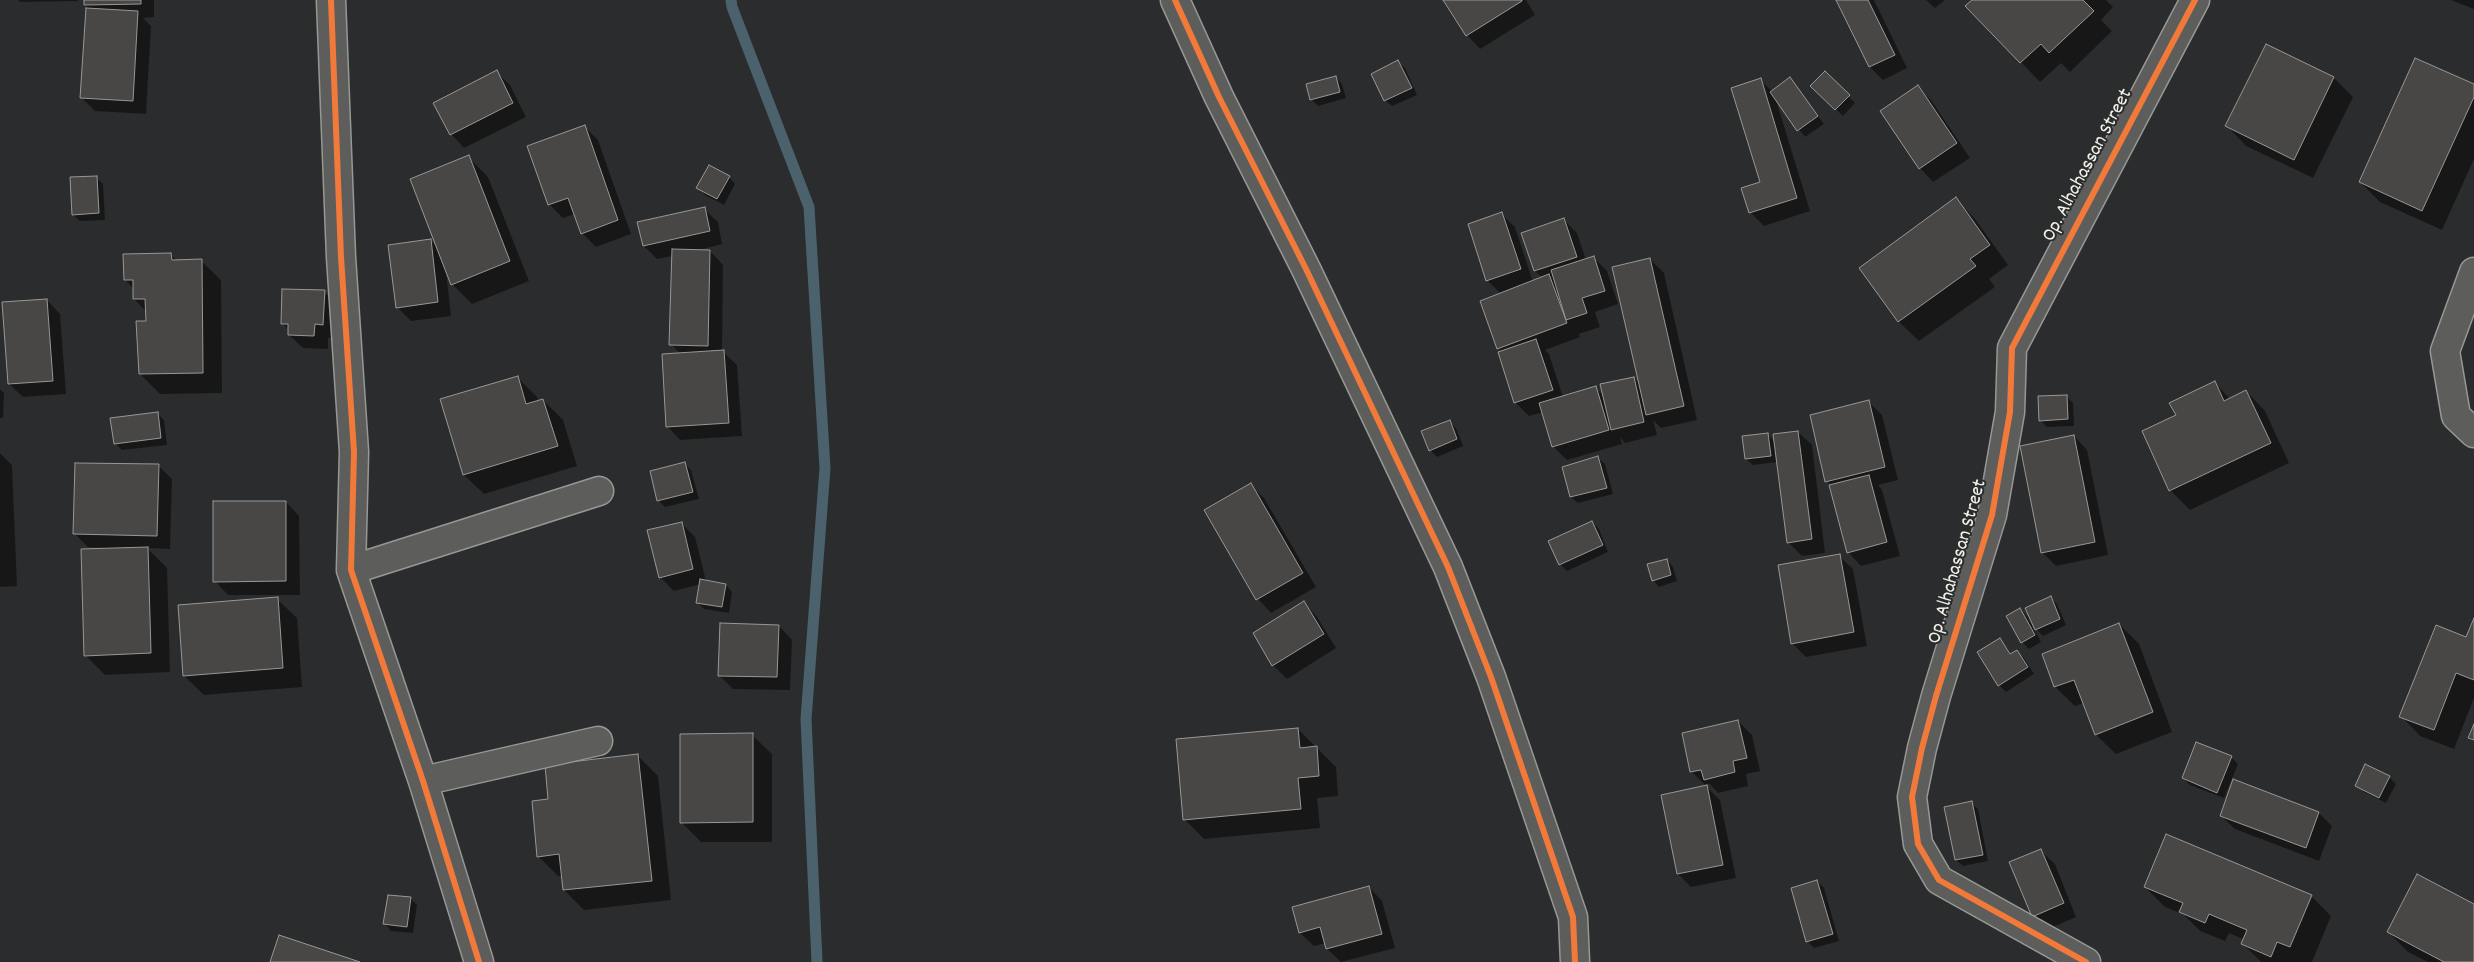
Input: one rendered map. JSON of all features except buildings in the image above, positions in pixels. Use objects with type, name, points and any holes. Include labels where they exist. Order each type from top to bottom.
[{"type":"street","points":[[331,0],[341,257],[354,452],[351,570],[423,781],[479,962]]},
{"type":"street","points":[[1176,0],[1219,97],[1306,269],[1448,567],[1491,677],[1573,917],[1575,962]]},
{"type":"street","name":"Op. Alhahassan Street","points":[[2086,962],[1939,880],[1918,844],[1912,797],[1922,748],[1936,696],[1992,515],[2010,412],[2012,348],[2195,0]]},
{"type":"street","points":[[2474,272],[2445,351],[2456,416],[2474,433]]},
{"type":"street","points":[[351,570],[599,491]]},
{"type":"street","points":[[423,781],[598,741]]},
{"type":"waterway","points":[[731,0],[732,7],[809,207],[825,468],[806,719],[817,962]]},
{"type":"cycle path","points":[[331,0],[341,257],[354,452],[351,570],[423,781],[479,962]]},
{"type":"cycle path","points":[[1175,0],[1219,97],[1306,269],[1448,567],[1491,677],[1573,917],[1575,962]]},
{"type":"cycle path","points":[[2086,962],[1939,880],[1918,844],[1912,797],[1922,748],[1936,696],[1992,515],[2010,412],[2012,348],[2195,0]]}]
